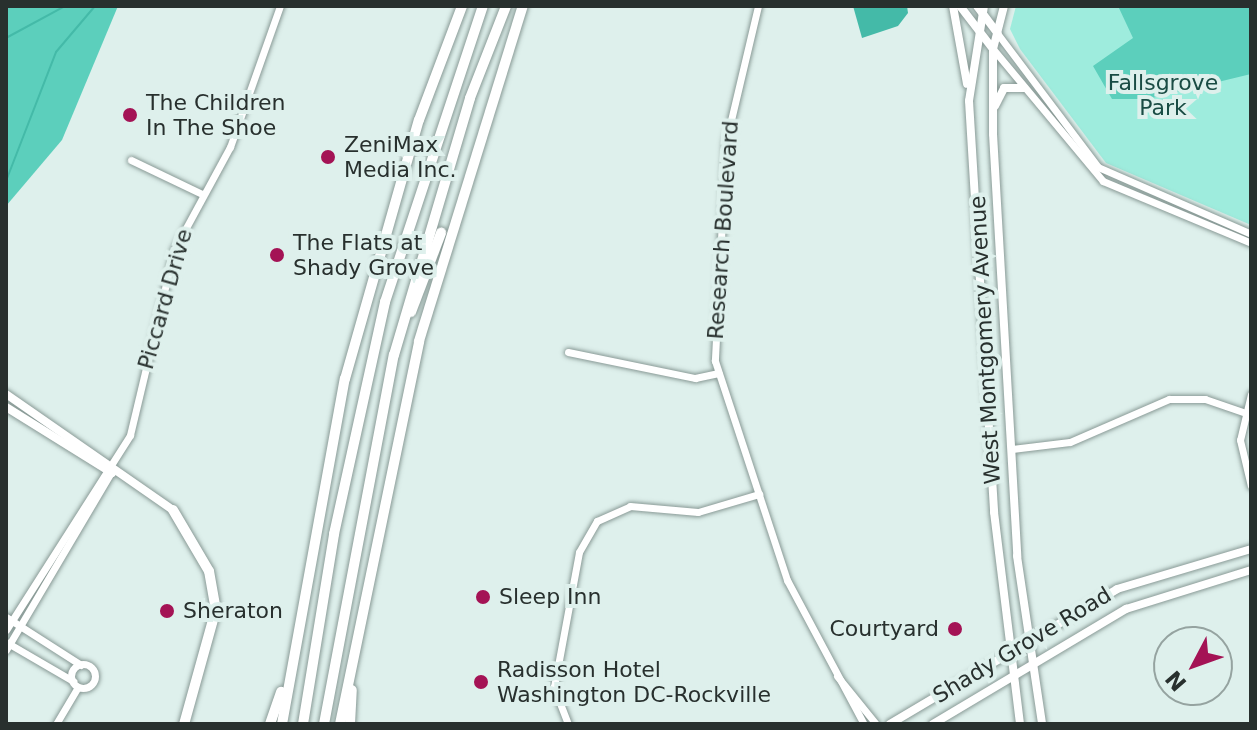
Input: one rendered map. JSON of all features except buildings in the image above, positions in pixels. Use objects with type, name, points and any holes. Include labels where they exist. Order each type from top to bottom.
[{"type":"highway","points":[[282,724],[345,379],[388,216],[462,6]]},
{"type":"highway","points":[[296,724],[385,302],[483,6]]},
{"type":"highway","points":[[324,724],[394,355],[470,98],[506,6]]},
{"type":"highway","points":[[394,355],[470,160],[523,6]]},
{"type":"highway","points":[[340,724],[416,354],[470,160]]},
{"type":"highway","points":[[173,510],[209,571],[216,609],[184,724]]},
{"type":"highway","points":[[270,724],[314,538]]},
{"type":"highway","points":[[303,724],[316,640]]},
{"type":"highway","points":[[350,724],[355,643]]},
{"type":"main road","points":[[953,6],[969,101]]},
{"type":"main road","points":[[960,6],[993,49]]},
{"type":"main road","points":[[997,33],[1004,6]]},
{"type":"main road","points":[[981,8],[997,33]]},
{"type":"main road","name":"West Montgomery Avenue","points":[[981,8],[969,101],[1007,651],[1020,724]]},
{"type":"main road","name":"West Montgomery Avenue","points":[[997,33],[993,49],[993,134],[1012,449],[1025,638],[1042,724]]},
{"type":"main road","points":[[993,114],[1000,91],[1024,88]]},
{"type":"main road","points":[[6,394],[114,463],[173,510]]},
{"type":"main road","points":[[6,407],[108,471]]},
{"type":"main road","name":"Shady Grove Road","points":[[890,724],[1025,638],[1117,589],[1251,549]]},
{"type":"main road","name":"Shady Grove Road","points":[[933,724],[1030,664],[1164,593],[1251,570]]},
{"type":"main road","points":[[990,689],[1016,698]]},
{"type":"street","name":"Piccard Drive","points":[[6,630],[9,619],[130,435],[174,250],[230,147],[280,6]]},
{"type":"street","name":"Research Boulevard","points":[[758,6],[726,141],[712,333],[718,373],[787,580],[835,675],[864,724]]},
{"type":"street","points":[[997,33],[1098,167],[1251,234]]},
{"type":"street","points":[[993,49],[1103,181],[1251,243]]},
{"type":"street","points":[[131,160],[202,194]]},
{"type":"street","points":[[568,352],[695,378],[718,373]]},
{"type":"street","points":[[1251,394],[1243,412],[1240,453],[1251,486]]},
{"type":"street","points":[[1012,449],[1070,442],[1169,399],[1205,399],[1243,412]]},
{"type":"street","name":"Piccard Drive","points":[[7,645],[108,471]]},
{"type":"street","points":[[568,724],[554,687],[579,552],[597,521],[630,506],[698,512],[759,494]]},
{"type":"street","points":[[7,645],[76,684],[95,680],[81,665],[9,619]]},
{"type":"street","points":[[56,724],[76,684],[81,665]]},
{"type":"street","name":"Research Boulevard","points":[[835,675],[876,724]]},
{"type":"green space","points":[[6,6],[118,6],[62,140],[6,206]]},
{"type":"green space","name":"Fallsgrove Park","points":[[1016,6],[1251,6],[1251,225],[1106,163],[1020,49],[1010,29]]},
{"type":"green space","points":[[1118,6],[1251,6],[1251,74],[1148,99],[1112,99],[1093,66],[1133,38]]},
{"type":"shaded area","points":[[853,6],[907,6],[908,13],[898,26],[862,38]]},
{"type":"waterway","points":[[6,38],[65,6]]},
{"type":"waterway","points":[[6,181],[56,52],[95,6]]},
{"type":"place","name":"The Children In The Shoe","points":[[130,115]]},
{"type":"place","name":"ZeniMax Media Inc.","points":[[328,157]]},
{"type":"place","name":"The Flats at Shady Grove","points":[[277,255]]},
{"type":"place","name":"Sleep Inn","points":[[483,597]]},
{"type":"place","name":"Sheraton","points":[[167,611]]},
{"type":"place","name":"Courtyard","points":[[955,629]]},
{"type":"place","name":"Radisson Hotel Washington DC-Rockville","points":[[481,682]]}]
